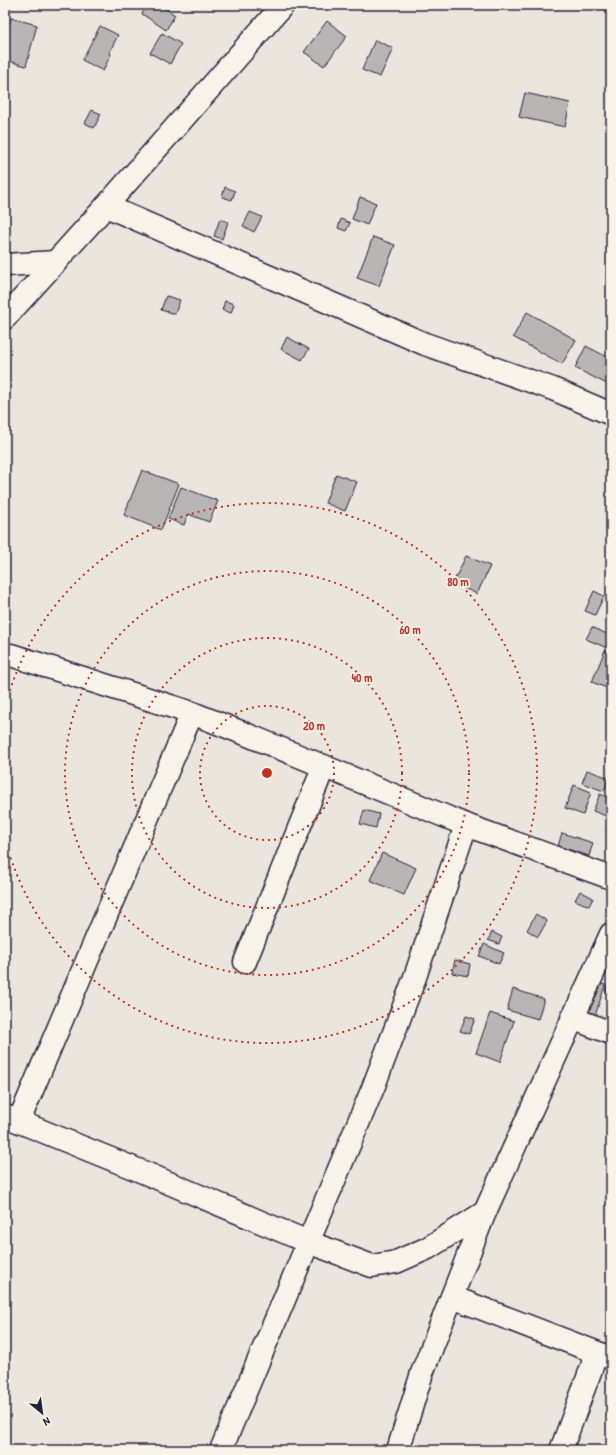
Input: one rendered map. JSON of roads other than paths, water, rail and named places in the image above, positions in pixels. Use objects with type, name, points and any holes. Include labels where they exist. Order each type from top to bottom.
[{"type":"street","points":[[5,317],[106,206],[283,5]]},
{"type":"street","points":[[106,206],[426,344],[553,389],[611,414]]},
{"type":"street","points":[[5,265],[56,262]]},
{"type":"street","points":[[5,654],[192,713],[466,825],[611,878]]},
{"type":"street","points":[[192,713],[12,1119],[308,1242],[372,1266],[396,1262],[428,1248],[485,1212]]},
{"type":"street","points":[[246,962],[324,766]]},
{"type":"street","points":[[221,1450],[373,1088],[415,977],[466,825]]},
{"type":"street","points":[[398,1450],[422,1373],[485,1212],[611,934]]},
{"type":"street","points":[[572,1018],[611,1033]]},
{"type":"street","points":[[452,1297],[604,1355],[561,1450]]}]
